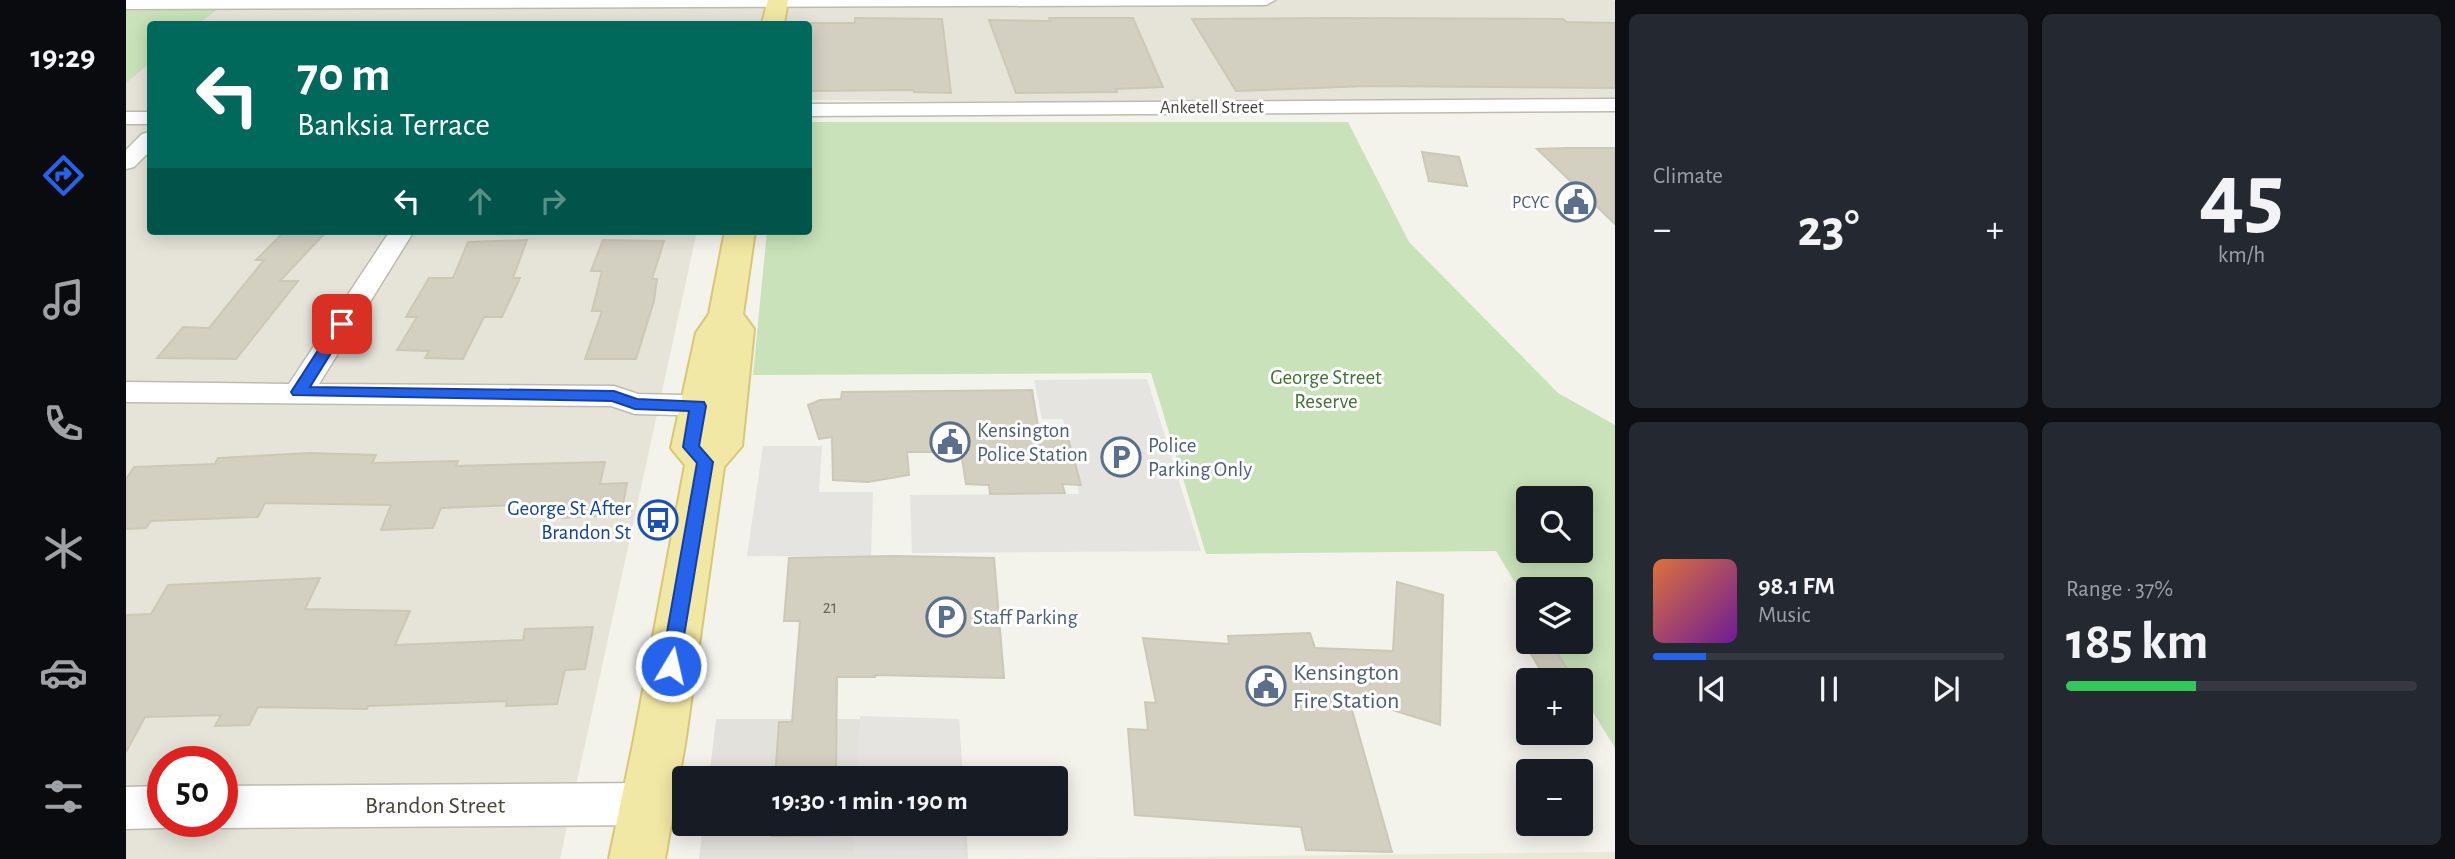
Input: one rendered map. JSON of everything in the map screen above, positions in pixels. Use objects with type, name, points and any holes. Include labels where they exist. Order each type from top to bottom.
[{"type":"main road","points":[[775,21],[778,1]]},
{"type":"main road","points":[[637,859],[705,462],[691,447],[714,394],[713,333],[726,315],[739,235]]},
{"type":"street","points":[[126,4],[1266,0]]},
{"type":"street","name":"Anketell Street","points":[[812,110],[1615,105]]},
{"type":"street","points":[[126,118],[147,118]]},
{"type":"street","points":[[126,162],[147,142]]},
{"type":"street","points":[[299,392],[398,235]]},
{"type":"street","points":[[126,393],[614,396],[635,404],[714,394]]},
{"type":"street","name":"Brandon Street","points":[[238,807],[648,804]]},
{"type":"street","points":[[126,808],[147,807]]},
{"type":"shaded area","points":[[126,0],[1615,2],[1615,108],[812,100],[812,21],[147,21],[147,235],[696,235],[560,859],[126,859]]},
{"type":"shaded area","name":"Police Parking Only","points":[[1147,379],[1201,551],[912,553],[910,495],[1079,494],[1063,419],[1042,419],[1034,380]]},
{"type":"shaded area","points":[[763,446],[822,446],[819,492],[873,492],[871,557],[747,556]]},
{"type":"shaded area","points":[[860,716],[959,719],[961,766],[858,766]]},
{"type":"shaded area","points":[[716,719],[959,719],[962,766],[711,766]]},
{"type":"shaded area","points":[[702,836],[967,836],[968,859],[699,859]]},
{"type":"shaded area","points":[[854,836],[963,836],[964,857],[853,854]]},
{"type":"shaded area","points":[[1615,852],[1615,859],[998,859]]},
{"type":"green space","points":[[218,9],[202,21],[147,21],[147,66],[126,83],[126,11]]},
{"type":"green space","name":"George Street Reserve","points":[[812,122],[1348,122],[1409,242],[1558,393],[1615,425],[1615,748],[1593,712],[1593,668],[1566,668],[1558,654],[1593,654],[1593,577],[1516,577],[1516,584],[1496,551],[1206,554],[1151,373],[753,375],[767,235],[812,235]]},
{"type":"building","points":[[855,18],[942,19],[951,93],[914,90],[812,91],[812,23],[855,23]]},
{"type":"building","points":[[1049,18],[1133,18],[1163,87],[1116,89],[1117,92],[1016,93],[989,20],[1050,21]]},
{"type":"building","points":[[1192,19],[1563,19],[1567,22],[1615,23],[1615,88],[1367,86],[1236,91]]},
{"type":"building","points":[[1615,148],[1615,224],[1537,149]]},
{"type":"building","points":[[1422,152],[1459,157],[1467,186],[1429,181]]},
{"type":"building","points":[[281,235],[323,235],[280,281],[298,281],[236,359],[157,358],[183,327],[209,328],[264,260],[256,260]]},
{"type":"building","points":[[527,240],[513,278],[520,278],[502,317],[484,317],[463,359],[425,358],[429,351],[397,350],[417,317],[406,317],[429,278],[453,278],[468,242]]},
{"type":"building","points":[[603,240],[664,241],[652,279],[657,279],[654,301],[636,359],[585,359],[602,311],[592,311],[602,271],[591,271]]},
{"type":"building","name":"Kensington Police Station","points":[[1032,390],[1038,426],[1065,427],[1081,485],[1062,484],[1065,493],[990,494],[989,485],[966,484],[961,452],[907,452],[909,475],[868,482],[833,480],[832,437],[819,439],[808,405],[820,400],[841,399],[842,392]]},
{"type":"building","points":[[309,453],[376,455],[372,463],[458,461],[456,466],[605,462],[600,484],[627,483],[621,515],[562,518],[565,503],[441,508],[433,528],[381,530],[391,505],[265,503],[258,517],[151,521],[146,528],[126,529],[126,479],[134,467],[215,464],[218,458]]},
{"type":"building","points":[[789,558],[994,558],[1004,678],[875,675],[837,677],[836,766],[776,766],[779,722],[792,722],[800,621],[784,621]]},
{"type":"building","points":[[320,578],[305,609],[410,611],[395,645],[523,640],[525,629],[593,627],[585,669],[565,670],[557,704],[506,706],[507,701],[368,706],[367,709],[258,707],[249,725],[215,726],[221,715],[145,717],[126,752],[126,615],[151,614],[168,585]]},
{"type":"building","points":[[1397,582],[1443,595],[1440,725],[1348,696],[1392,852],[1306,850],[1301,827],[1135,815],[1128,729],[1148,730],[1145,702],[1156,703],[1143,638],[1229,644],[1228,636],[1310,633],[1315,648],[1393,651]]},
{"type":"building","points":[[1531,654],[1558,654],[1566,668],[1539,668]]},
{"type":"place","name":"PCYC","points":[[1576,202]]},
{"type":"place","name":"Kensington Police Station","points":[[950,442]]},
{"type":"place","name":"Police Parking Only","points":[[1121,457]]},
{"type":"place","name":"George St After Brandon St","points":[[658,520]]},
{"type":"place","name":"Staff Parking","points":[[946,617]]},
{"type":"place","name":"Kensington Fire Station","points":[[1266,686]]},
{"type":"route","points":[[342,324],[299,392],[614,396],[635,404],[698,406],[691,447],[705,462],[671,666]]}]
